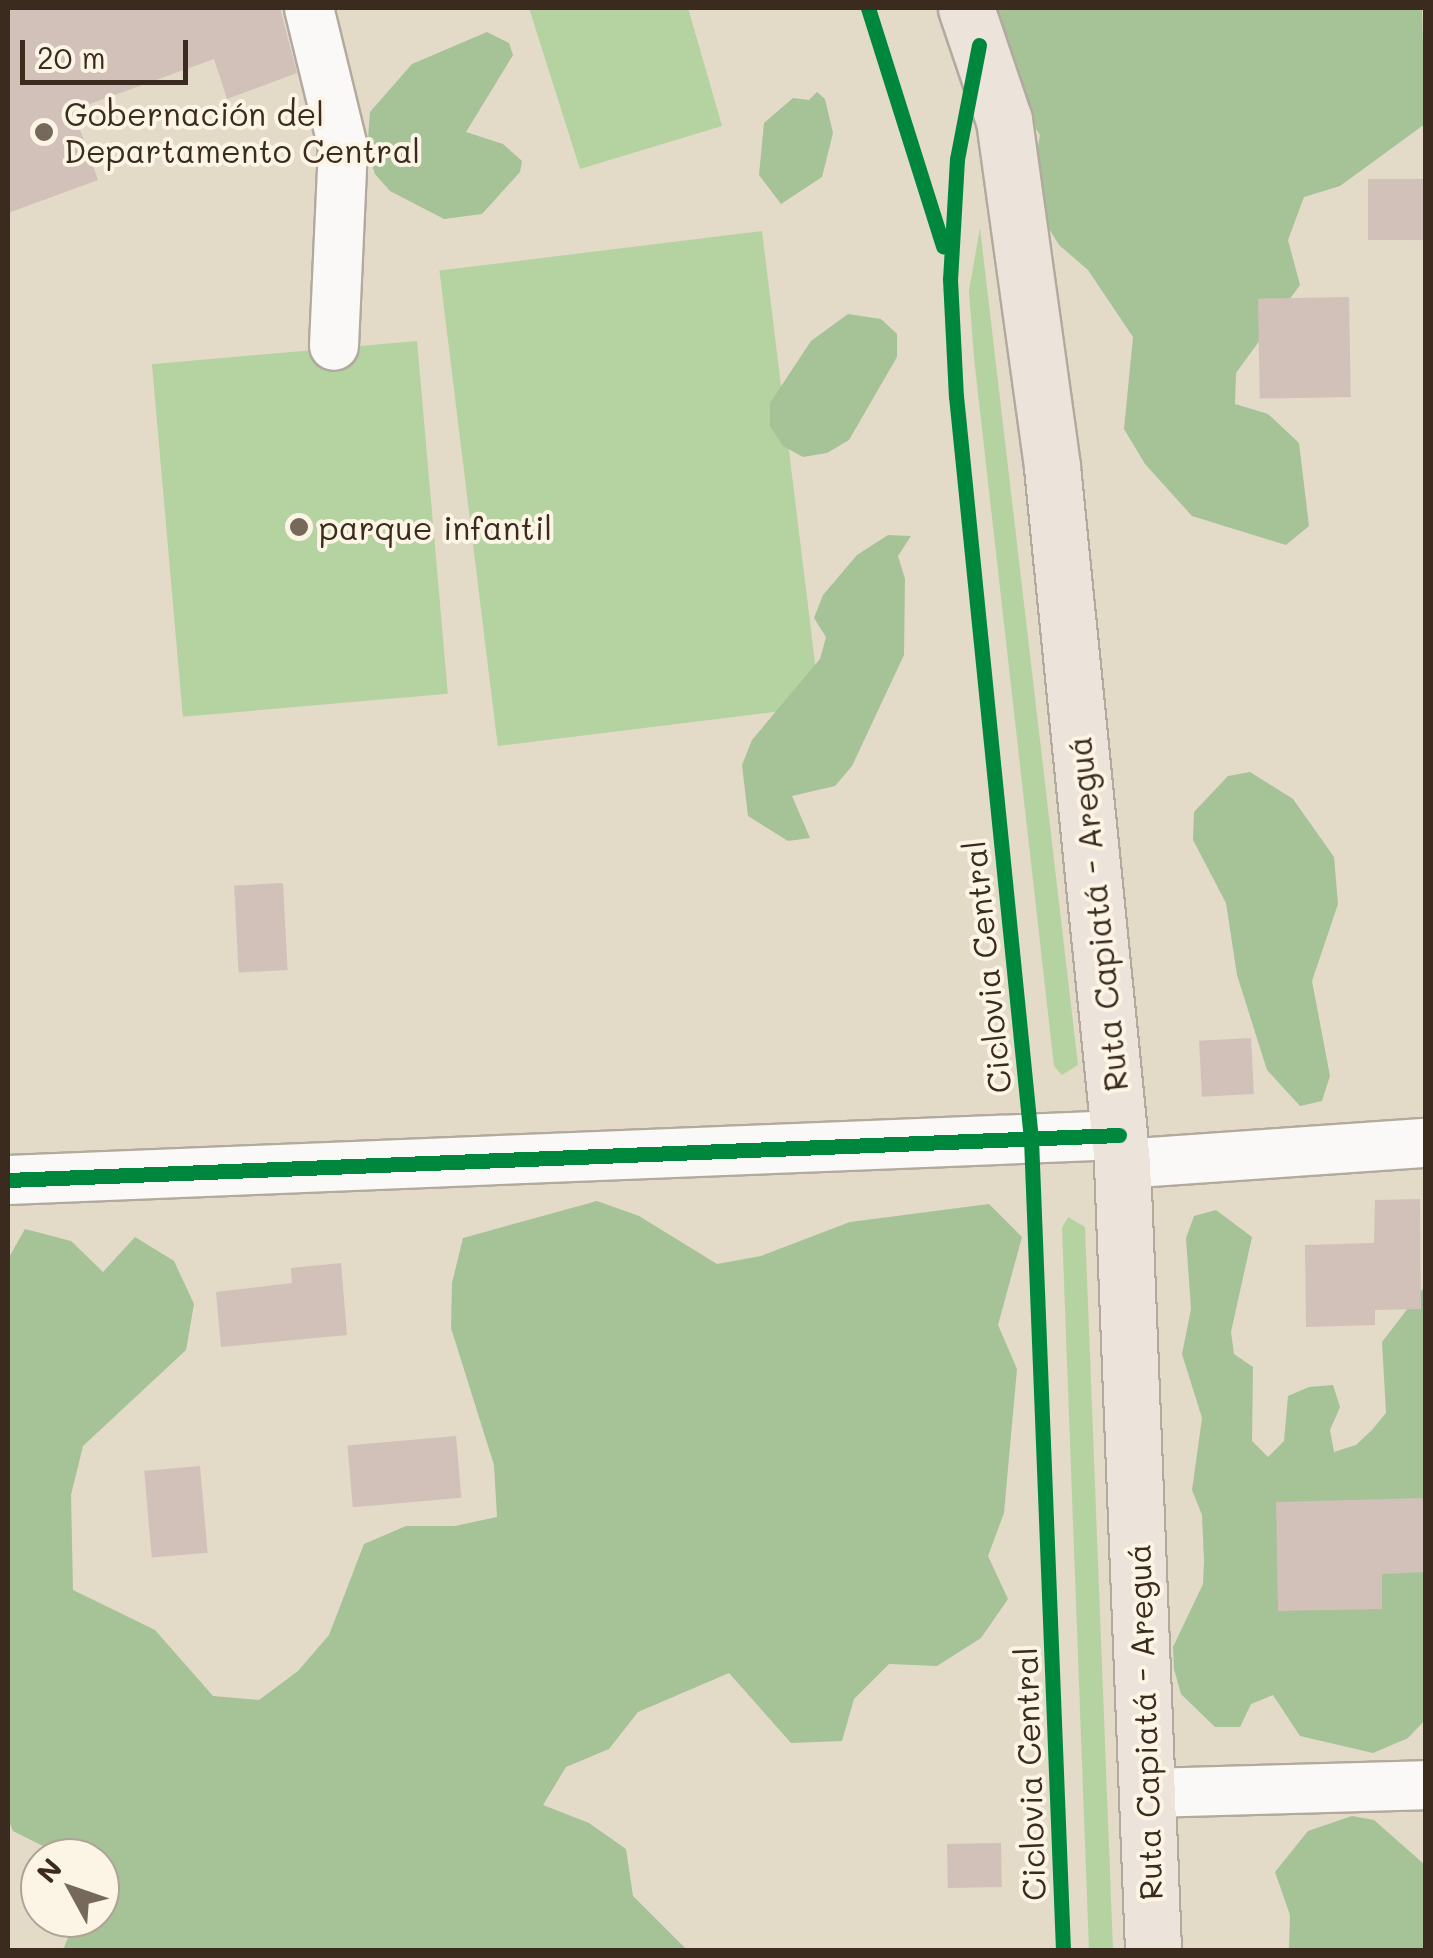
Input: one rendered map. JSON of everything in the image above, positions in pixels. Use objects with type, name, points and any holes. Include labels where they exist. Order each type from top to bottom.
[{"type":"main road","name":"Ruta Capiatá - Areguá","points":[[966,8],[1004,120],[1052,467],[1120,1150],[1153,1950]]},
{"type":"street","points":[[309,8],[344,147],[334,346]]},
{"type":"street","points":[[8,1180],[1426,1143]]},
{"type":"street","points":[[1147,1793],[1426,1784]]},
{"type":"green space","points":[[529,8],[688,8],[722,126],[580,169]]},
{"type":"green space","points":[[958,8],[1422,8],[1425,124],[1340,186],[1304,197],[1288,240],[1300,285],[1236,373],[1235,404],[1268,414],[1299,443],[1309,526],[1286,545],[1192,516],[1145,464],[1124,429],[1133,337],[1088,270],[1059,245],[1029,196],[1040,135]]},
{"type":"green space","points":[[487,32],[509,43],[513,55],[466,132],[503,144],[522,161],[520,172],[482,214],[444,219],[390,191],[375,174],[367,152],[370,112],[412,64]]},
{"type":"green space","points":[[817,92],[825,99],[833,133],[822,177],[781,204],[759,175],[764,123],[793,98],[809,100]]},
{"type":"green space","points":[[980,228],[1078,1065],[1062,1075],[1054,1066],[974,358],[969,291]]},
{"type":"green space","points":[[762,231],[820,706],[498,746],[439,271]]},
{"type":"green space","points":[[848,314],[881,319],[897,334],[897,357],[849,440],[827,453],[803,457],[783,446],[770,426],[770,403],[811,341]]},
{"type":"green space","name":"parque infantil","points":[[417,341],[448,694],[183,717],[152,364]]},
{"type":"green space","points":[[888,535],[911,536],[898,556],[905,579],[904,655],[852,766],[835,786],[792,796],[810,838],[788,841],[748,816],[742,765],[752,740],[820,659],[826,637],[814,618],[823,595],[857,555]]},
{"type":"green space","points":[[1250,772],[1293,799],[1334,857],[1338,904],[1312,981],[1330,1076],[1322,1101],[1300,1106],[1267,1070],[1237,975],[1226,903],[1193,840],[1194,812],[1228,776]]},
{"type":"green space","points":[[597,1201],[639,1216],[717,1264],[761,1256],[850,1222],[989,1204],[1022,1237],[998,1325],[1017,1369],[1004,1513],[988,1556],[1008,1599],[981,1638],[937,1666],[889,1664],[854,1699],[842,1741],[791,1743],[729,1673],[638,1712],[609,1749],[566,1767],[543,1805],[589,1823],[626,1849],[633,1896],[687,1950],[63,1950],[68,1938],[120,1938],[120,1838],[27,1838],[13,1831],[8,1819],[8,1259],[25,1229],[71,1241],[103,1272],[135,1237],[174,1261],[194,1304],[186,1350],[83,1446],[71,1495],[73,1590],[155,1630],[213,1696],[259,1700],[298,1671],[329,1635],[364,1544],[406,1526],[455,1526],[497,1517],[494,1465],[451,1328],[452,1283],[463,1238]]},
{"type":"green space","points":[[1216,1210],[1252,1237],[1231,1332],[1234,1354],[1253,1367],[1252,1441],[1268,1457],[1284,1441],[1288,1396],[1309,1387],[1333,1385],[1340,1407],[1330,1430],[1334,1452],[1356,1445],[1372,1430],[1386,1413],[1382,1342],[1425,1286],[1425,1720],[1408,1738],[1373,1753],[1300,1736],[1273,1695],[1251,1704],[1240,1727],[1215,1727],[1181,1694],[1173,1647],[1203,1584],[1204,1561],[1202,1515],[1192,1490],[1202,1418],[1182,1354],[1191,1309],[1186,1238],[1194,1216]]},
{"type":"green space","points":[[1068,1217],[1085,1227],[1113,1950],[1089,1950],[1062,1228]]},
{"type":"green space","points":[[1352,1816],[1374,1820],[1425,1865],[1425,1950],[1289,1950],[1290,1915],[1275,1872],[1308,1831]]},
{"type":"building","points":[[8,8],[280,8],[297,73],[227,99],[214,59],[73,110],[98,180],[8,213]]},
{"type":"building","points":[[1368,179],[1426,179],[1426,240],[1368,240]]},
{"type":"building","points":[[1349,297],[1351,397],[1260,399],[1258,299]]},
{"type":"building","points":[[283,883],[288,970],[239,972],[234,886]]},
{"type":"building","points":[[1251,1038],[1254,1094],[1202,1097],[1199,1041]]},
{"type":"building","points":[[1420,1199],[1421,1309],[1375,1310],[1375,1325],[1306,1327],[1305,1245],[1374,1243],[1375,1200]]},
{"type":"building","points":[[341,1263],[347,1335],[221,1347],[216,1292],[292,1283],[291,1268]]},
{"type":"building","points":[[456,1436],[461,1498],[353,1507],[347,1445]]},
{"type":"building","points":[[200,1466],[208,1553],[152,1558],[144,1471]]},
{"type":"building","points":[[1426,1498],[1426,1572],[1382,1574],[1382,1609],[1278,1611],[1276,1502]]},
{"type":"building","points":[[1001,1843],[1002,1887],[948,1888],[947,1844]]},
{"type":"cycle path","points":[[868,8],[943,246]]},
{"type":"cycle path","name":"Ciclovia Central","points":[[979,45],[957,159],[950,279],[956,396],[1031,1139],[1063,1950]]},
{"type":"cycle path","points":[[8,1180],[1119,1135]]},
{"type":"place","name":"Gobernación del Departamento Central","points":[[44,132]]},
{"type":"place","name":"parque infantil","points":[[299,527]]}]
